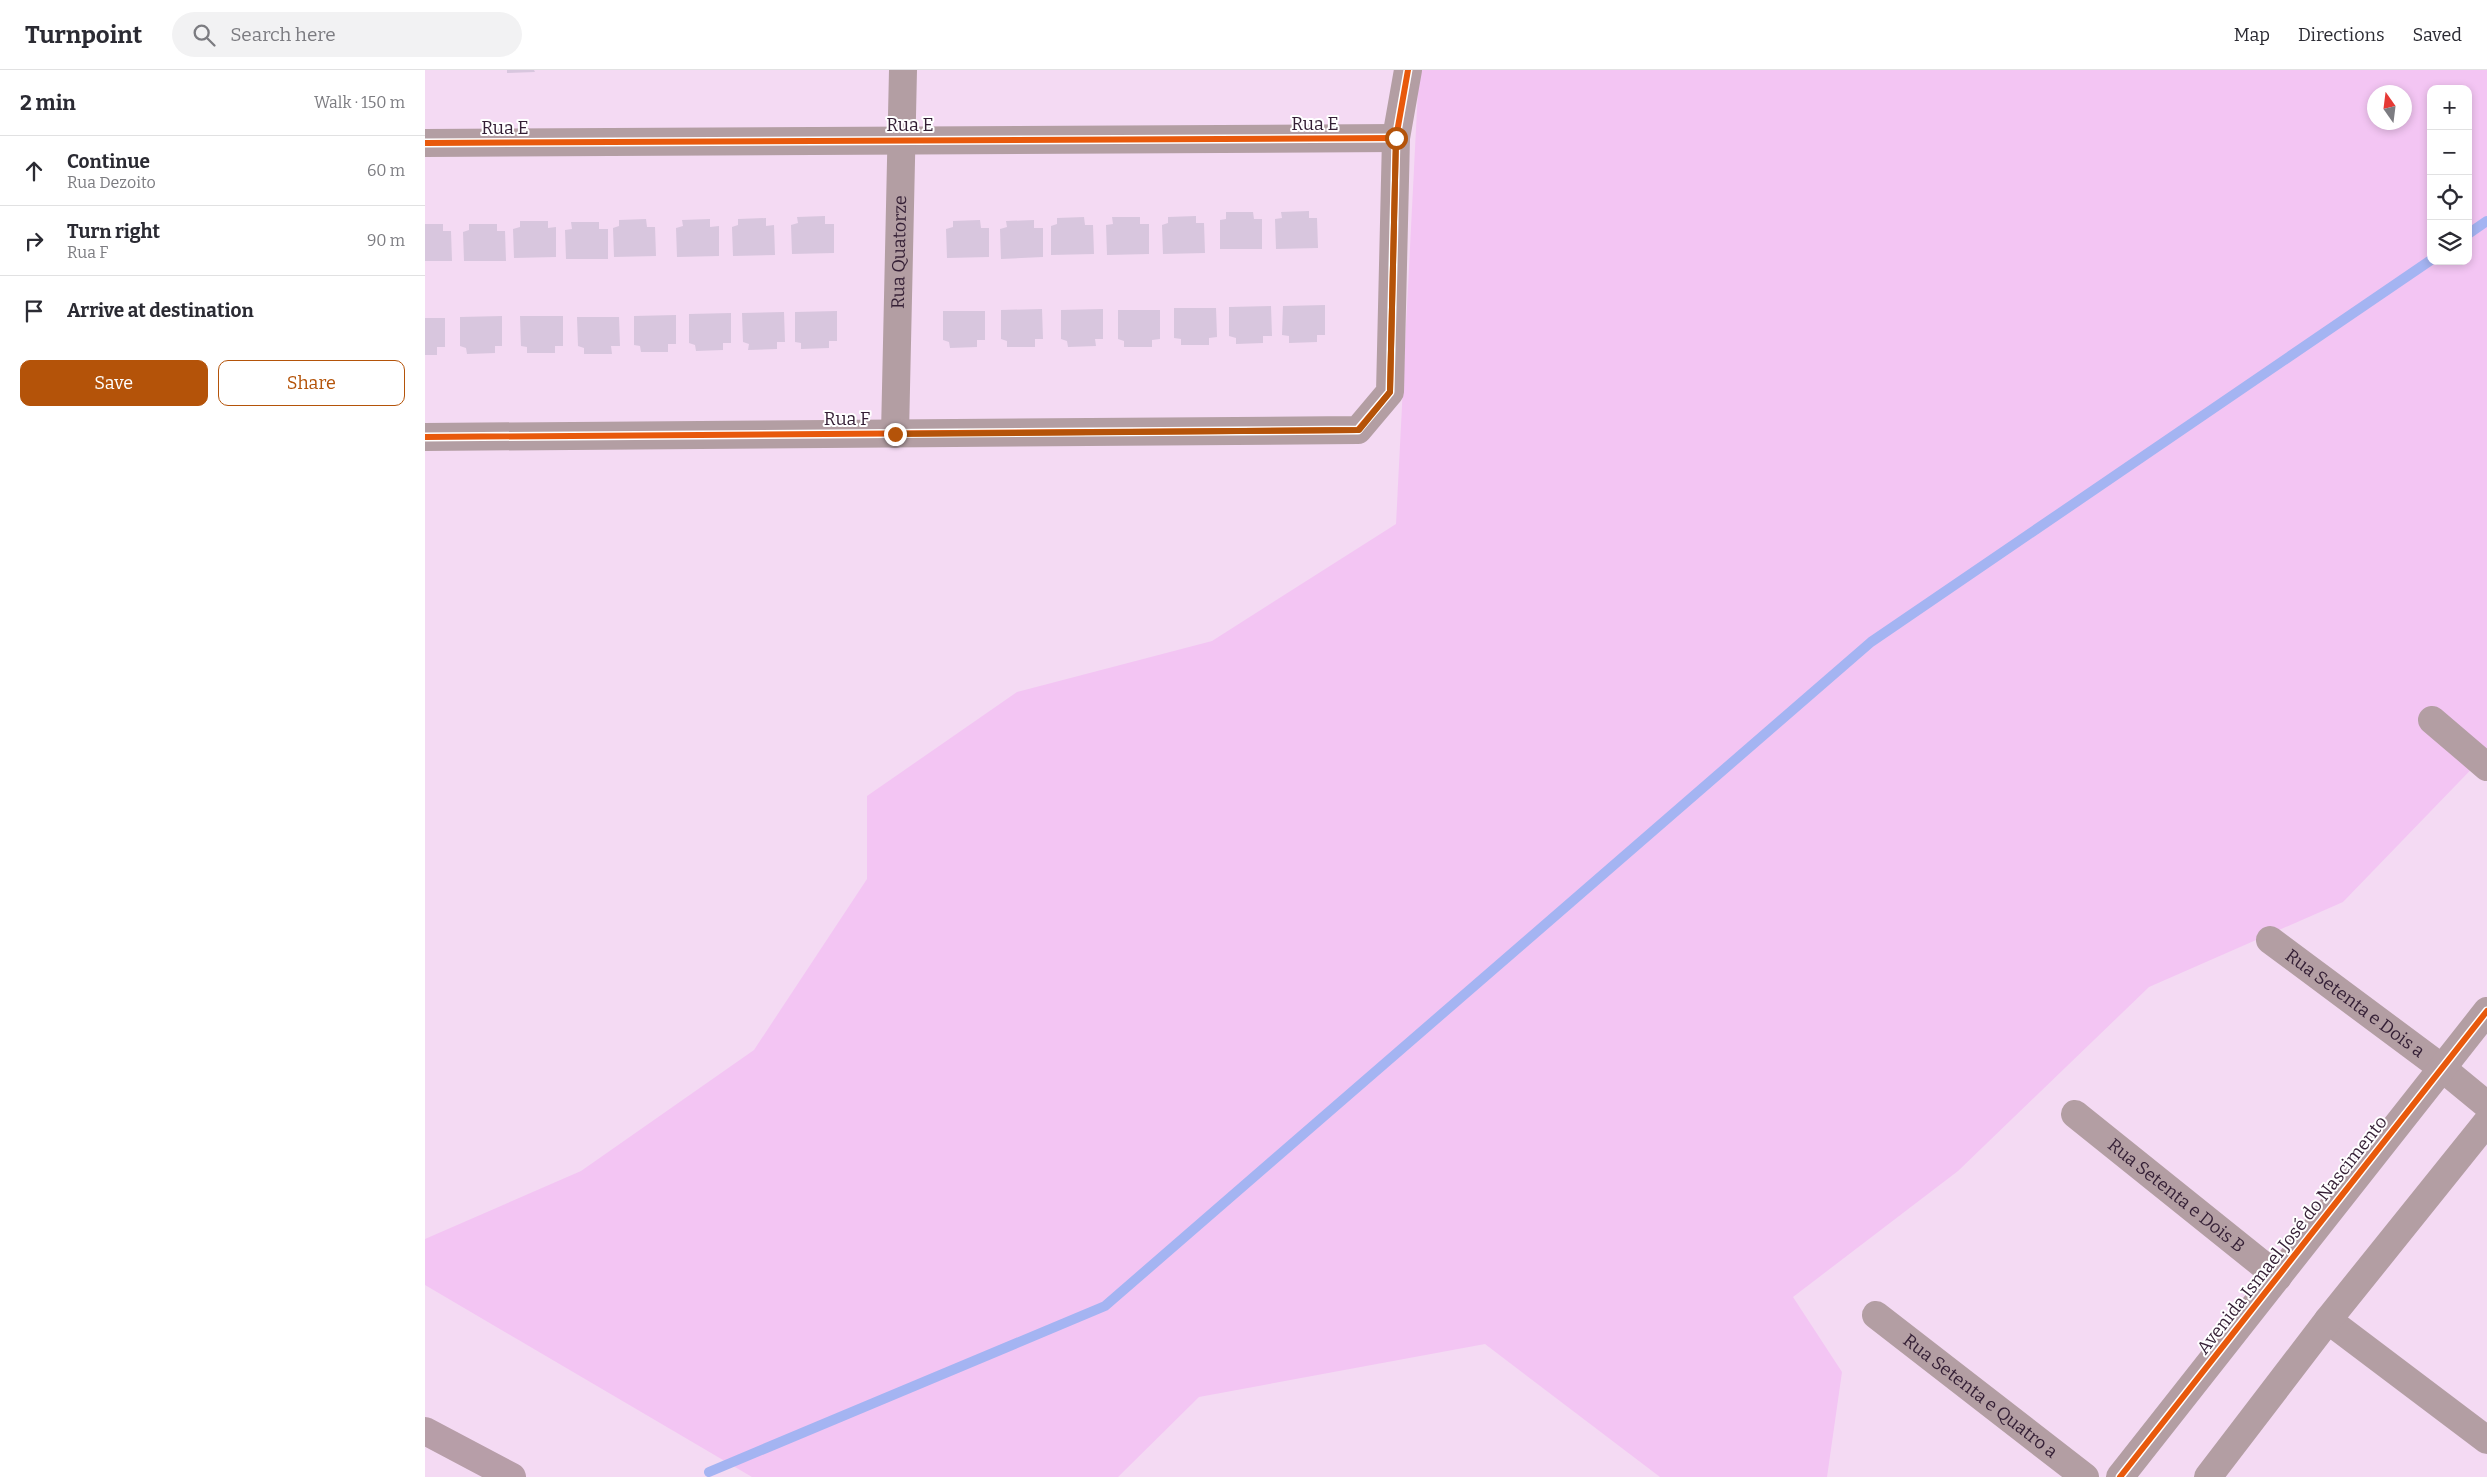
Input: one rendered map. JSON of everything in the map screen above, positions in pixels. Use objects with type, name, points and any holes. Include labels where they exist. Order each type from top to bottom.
[{"type":"main road","points":[[425,1432],[512,1477]]},
{"type":"street","name":"Rua Quatorze","points":[[895,434],[903,70]]},
{"type":"street","points":[[1396,138],[1408,70]]},
{"type":"street","name":"Rua E","points":[[425,143],[1396,138]]},
{"type":"street","name":"Rua F","points":[[425,437],[1359,430],[1390,392],[1396,138]]},
{"type":"street","points":[[2432,720],[2487,767]]},
{"type":"street","name":"Rua Setenta e Dois a","points":[[2270,940],[2442,1068],[2487,1105]]},
{"type":"street","name":"Avenida Ismael José do Nascimento","points":[[2120,1477],[2487,1011]]},
{"type":"street","name":"Rua Setenta e Dois B","points":[[2075,1114],[2278,1276]]},
{"type":"street","points":[[2208,1477],[2328,1320],[2487,1122]]},
{"type":"street","name":"Rua Setenta e Quatro a","points":[[1876,1315],[2085,1477]]},
{"type":"street","points":[[2328,1320],[2487,1440]]},
{"type":"shaded area","points":[[1419,70],[2487,70],[2487,753],[2343,902],[2149,987],[1958,1171],[1793,1297],[1842,1372],[1827,1477],[1660,1477],[1485,1344],[1199,1397],[1118,1477],[752,1477],[425,1285],[425,1239],[581,1171],[754,1050],[867,879],[867,796],[1017,692],[1212,641],[1396,524]]},
{"type":"building","points":[[507,70],[534,70],[535,72],[507,73]]},
{"type":"building","points":[[1309,211],[1309,218],[1317,218],[1318,248],[1276,249],[1275,219],[1282,218],[1281,212]]},
{"type":"building","points":[[1226,212],[1253,212],[1254,219],[1262,219],[1262,249],[1220,249],[1220,220],[1226,219]]},
{"type":"building","points":[[825,216],[825,224],[834,224],[834,253],[792,254],[791,225],[798,223],[797,217]]},
{"type":"building","points":[[1196,216],[1196,223],[1204,223],[1205,253],[1163,254],[1162,225],[1168,223],[1168,217]]},
{"type":"building","points":[[1084,217],[1085,225],[1093,225],[1094,254],[1051,255],[1051,226],[1057,224],[1057,218]]},
{"type":"building","points":[[1112,217],[1140,217],[1140,224],[1149,224],[1149,254],[1107,255],[1106,225],[1113,224]]},
{"type":"building","points":[[766,218],[766,226],[774,225],[775,255],[733,256],[732,227],[738,225],[738,219]]},
{"type":"building","points":[[646,219],[647,227],[655,227],[656,256],[614,257],[613,228],[619,226],[619,220]]},
{"type":"building","points":[[710,219],[710,227],[719,226],[719,256],[677,257],[676,228],[683,226],[682,220]]},
{"type":"building","points":[[980,220],[981,228],[989,228],[989,257],[947,258],[946,229],[953,227],[953,221]]},
{"type":"building","points":[[1034,220],[1034,228],[1043,228],[1043,257],[1001,259],[1000,229],[1007,227],[1006,221]]},
{"type":"building","points":[[520,221],[548,221],[548,228],[556,227],[556,257],[514,258],[513,229],[520,227]]},
{"type":"building","points":[[571,222],[599,222],[599,229],[608,229],[608,259],[566,259],[565,230],[572,229]]},
{"type":"building","points":[[425,224],[443,224],[443,231],[451,231],[452,261],[425,261]]},
{"type":"building","points":[[469,224],[497,224],[497,231],[505,231],[506,261],[464,261],[463,232],[469,230]]},
{"type":"building","points":[[1325,305],[1325,335],[1317,335],[1317,342],[1289,343],[1289,336],[1282,335],[1283,306]]},
{"type":"building","points":[[1271,306],[1272,336],[1263,336],[1263,343],[1236,344],[1236,338],[1229,336],[1229,307]]},
{"type":"building","points":[[1174,308],[1216,308],[1217,337],[1209,338],[1209,345],[1181,345],[1181,339],[1174,338]]},
{"type":"building","points":[[1042,309],[1043,339],[1035,339],[1035,347],[1007,347],[1007,341],[1001,339],[1001,310]]},
{"type":"building","points":[[1103,309],[1103,339],[1095,339],[1096,346],[1068,347],[1067,341],[1061,339],[1061,310]]},
{"type":"building","points":[[1118,310],[1160,310],[1160,339],[1152,340],[1152,347],[1124,347],[1124,341],[1118,339]]},
{"type":"building","points":[[837,311],[837,341],[829,341],[829,348],[801,349],[801,343],[795,342],[795,312]]},
{"type":"building","points":[[943,311],[985,311],[985,340],[977,340],[977,347],[950,348],[949,342],[943,340]]},
{"type":"building","points":[[784,312],[785,342],[777,342],[777,349],[748,350],[749,344],[743,342],[742,313]]},
{"type":"building","points":[[731,313],[731,343],[723,343],[723,350],[696,351],[695,345],[689,343],[689,314]]},
{"type":"building","points":[[676,315],[676,344],[668,344],[668,352],[641,352],[640,346],[634,345],[634,316]]},
{"type":"building","points":[[502,316],[502,346],[495,346],[495,353],[467,354],[466,348],[460,346],[460,317]]},
{"type":"building","points":[[520,316],[563,316],[563,346],[555,346],[555,353],[527,353],[527,347],[521,346]]},
{"type":"building","points":[[577,317],[619,317],[620,346],[611,346],[612,354],[584,354],[584,348],[578,346]]},
{"type":"building","points":[[425,318],[445,318],[445,347],[437,347],[437,355],[425,355]]},
{"type":"waterway","points":[[2472,231],[2487,221]]},
{"type":"waterway","points":[[709,1472],[1105,1306],[1871,642],[2427,263]]},
{"type":"cycle path","points":[[425,437],[1358,430],[1390,392],[1396,138],[1408,70]]},
{"type":"cycle path","points":[[425,143],[1396,138]]},
{"type":"cycle path","points":[[2120,1477],[2487,1011]]},
{"type":"route","points":[[895,434],[1359,430],[1390,392],[1396,138]]}]
